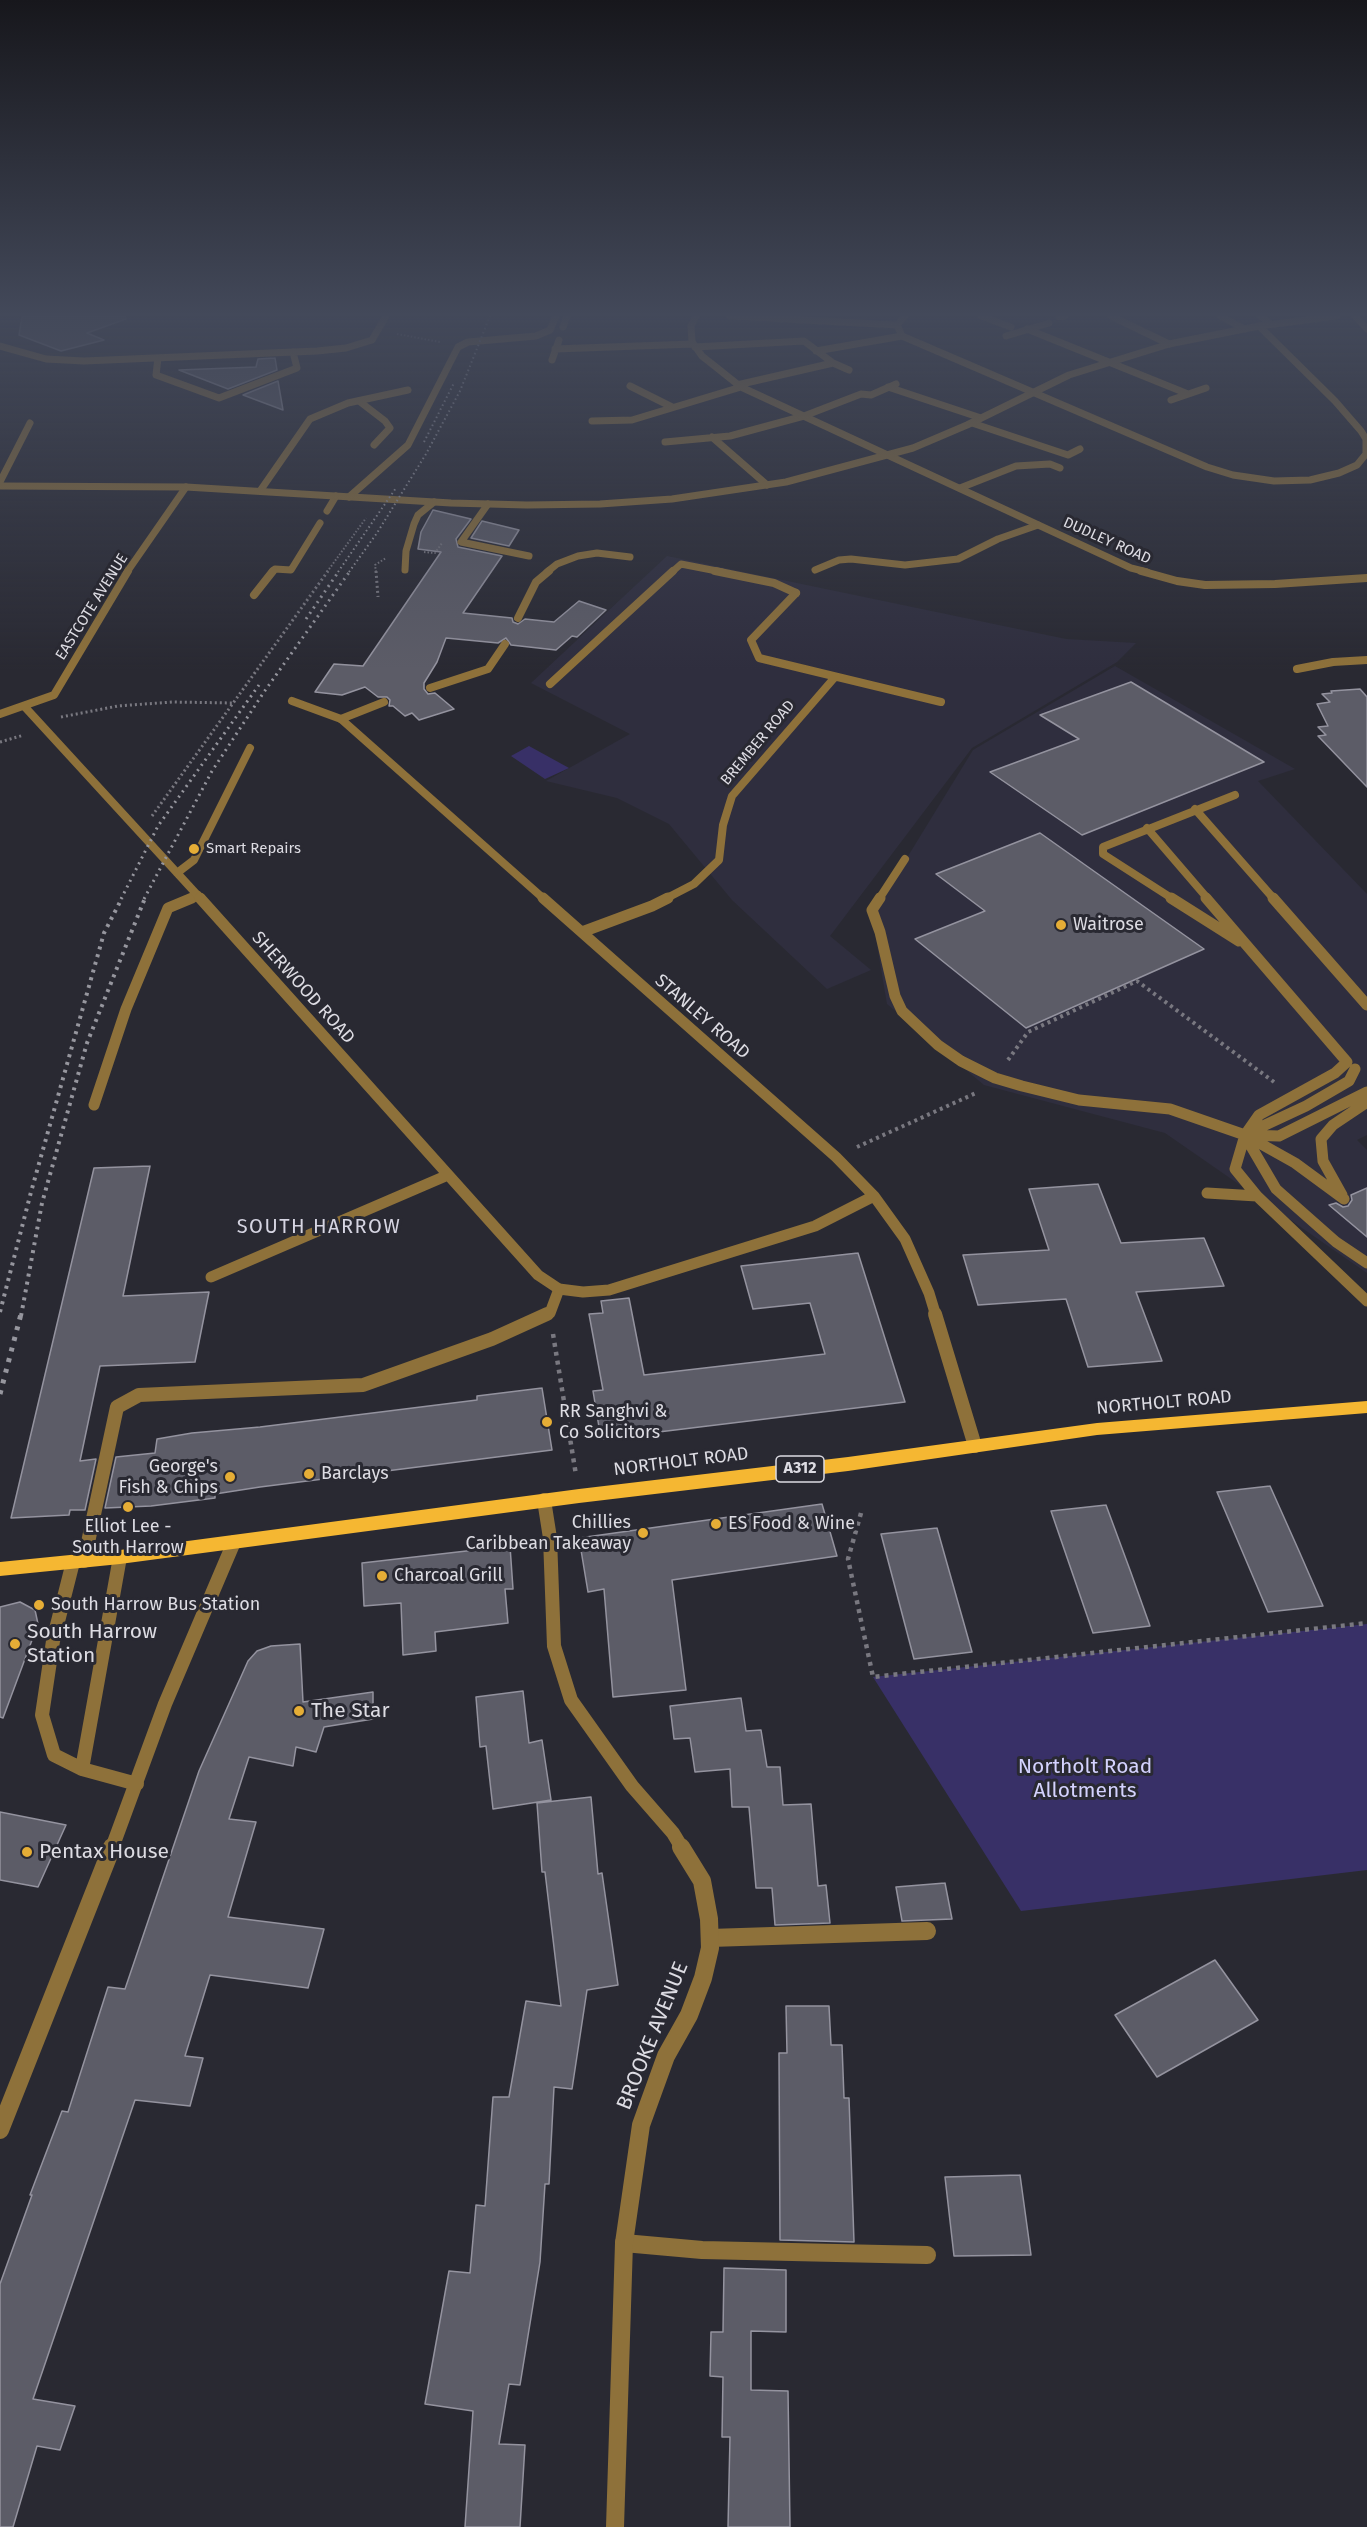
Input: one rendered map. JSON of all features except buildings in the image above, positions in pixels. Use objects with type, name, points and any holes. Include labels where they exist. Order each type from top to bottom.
[{"type":"main road","name":"NORTHOLT ROAD","points":[[0,1569],[120,1557],[544,1500],[848,1464],[1097,1429],[1367,1407]]},
{"type":"street","points":[[25,434],[0,484],[186,487],[488,504],[600,504],[672,499],[767,485],[816,475],[889,455],[946,434]]},
{"type":"street","points":[[260,491],[300,434]]},
{"type":"street","points":[[374,445],[384,434]]},
{"type":"street","points":[[349,497],[408,445],[414,434]]},
{"type":"street","points":[[665,442],[738,434]]},
{"type":"street","name":"DUDLEY ROAD","points":[[843,434],[1131,568],[1177,582],[1232,585],[1367,578]]},
{"type":"street","points":[[1004,434],[1068,456],[1080,449]]},
{"type":"street","points":[[1130,434],[1208,467],[1233,475],[1274,481],[1310,480],[1339,473],[1357,465],[1366,454],[1366,439],[1363,434]]},
{"type":"street","points":[[712,437],[767,485]]},
{"type":"street","points":[[960,488],[1016,466],[1050,464],[1060,468]]},
{"type":"street","name":"EASTCOTE AVENUE","points":[[0,714],[54,695],[124,577],[186,487]]},
{"type":"street","points":[[327,511],[336,496]]},
{"type":"street","points":[[405,570],[406,551],[414,524],[418,515],[434,502]]},
{"type":"street","points":[[488,504],[461,542],[529,556]]},
{"type":"street","points":[[254,595],[275,569],[291,570],[320,523]]},
{"type":"street","points":[[815,570],[839,560],[851,559],[905,565],[958,559],[998,539],[1038,525]]},
{"type":"street","points":[[519,618],[536,582],[557,564],[578,556],[597,553],[630,558]]},
{"type":"street","points":[[550,684],[681,564],[774,583],[796,593],[752,640],[759,658],[941,702]]},
{"type":"street","points":[[430,688],[488,669],[504,644]]},
{"type":"street","points":[[1297,669],[1334,662],[1367,660]]},
{"type":"street","name":"BREMBER ROAD","points":[[582,932],[652,906],[694,884],[719,860],[723,825],[732,796],[835,677]]},
{"type":"street","name":"STANLEY ROAD","points":[[292,700],[341,719],[836,1157],[874,1196],[905,1239],[929,1293],[975,1446]]},
{"type":"street","points":[[341,719],[352,712],[384,702]]},
{"type":"street","name":"SHERWOOD ROAD","points":[[24,706],[198,895],[538,1275],[559,1289]]},
{"type":"street","points":[[177,873],[194,860],[250,748]]},
{"type":"street","points":[[1235,795],[1103,847],[1103,854],[1249,947]]},
{"type":"street","points":[[1195,809],[1367,1005]]},
{"type":"street","points":[[1147,828],[1351,1066],[1367,1074]]},
{"type":"street","points":[[905,859],[872,910],[880,932],[895,996],[902,1011],[938,1045],[961,1061],[995,1078],[1079,1100],[1170,1108],[1245,1135],[1295,1163],[1344,1199],[1323,1161],[1321,1139],[1333,1125],[1367,1102]]},
{"type":"street","points":[[94,1105],[126,1009],[168,908],[198,895]]},
{"type":"street","points":[[1351,1066],[1259,1115],[1245,1135],[1234,1169],[1257,1196],[1367,1301]]},
{"type":"street","points":[[1245,1135],[1306,1106],[1349,1081],[1351,1066]]},
{"type":"street","points":[[1245,1135],[1279,1136],[1367,1092]]},
{"type":"street","points":[[1245,1135],[1276,1189],[1336,1242],[1367,1263]]},
{"type":"street","points":[[211,1277],[448,1175]]},
{"type":"street","points":[[1207,1193],[1257,1196]]},
{"type":"street","points":[[136,1784],[82,1769],[54,1755],[42,1715],[53,1641],[79,1561],[117,1407],[139,1395],[363,1385],[492,1339],[550,1313],[559,1289],[583,1292],[609,1290],[815,1226],[874,1196]]},
{"type":"street","name":"BROOKE AVENUE","points":[[544,1500],[550,1538],[554,1646],[571,1700],[632,1786],[673,1833],[702,1881],[710,1938],[703,1978],[689,2015],[666,2056],[641,2125],[624,2243],[615,2527]]},
{"type":"street","points":[[0,2130],[136,1784],[165,1704],[234,1542]]},
{"type":"street","points":[[82,1769],[120,1557]]},
{"type":"street","points":[[710,1938],[927,1931]]},
{"type":"street","points":[[624,2243],[702,2250],[927,2255]]},
{"type":"path","points":[[141,832],[371,512]]},
{"type":"path","points":[[378,597],[375,565],[394,554]]},
{"type":"path","points":[[39,721],[118,706],[172,702],[233,703]]},
{"type":"path","points":[[1007,1060],[1028,1032],[1137,981],[1294,1098]]},
{"type":"path","points":[[836,1157],[973,1095],[995,1078]]},
{"type":"path","points":[[550,1313],[579,1496]]},
{"type":"path","points":[[861,1513],[848,1559],[873,1677],[1367,1623]]},
{"type":"shaded area","points":[[667,556],[1066,639],[1136,643],[1117,662],[972,748],[830,936],[871,970],[827,989],[732,900],[669,824],[617,798],[546,781],[630,734],[531,683]]},
{"type":"shaded area","points":[[1115,666],[1295,769],[1258,781],[1367,894],[1367,1135],[1357,1140],[1367,1150],[1367,1273],[1165,1133],[984,1085],[887,1004],[872,915],[973,750]]},
{"type":"green space","points":[[529,746],[569,768],[545,779],[511,756]]},
{"type":"green space","name":"Northolt Road Allotments","points":[[1367,1624],[1367,1870],[1021,1911],[873,1677]]},
{"type":"railway","points":[[424,442],[428,434]]},
{"type":"railway","points":[[349,572],[377,533],[437,434]]},
{"type":"railway","points":[[338,572],[396,488]]},
{"type":"railway","points":[[306,619],[339,571]]},
{"type":"railway","points":[[144,899],[212,771],[264,692],[350,571]]},
{"type":"railway","points":[[121,899],[158,826],[259,685]]},
{"type":"railway","points":[[0,1312],[31,1192],[104,933],[122,898]]},
{"type":"railway","points":[[21,1316],[42,1203],[87,1043],[145,898]]},
{"type":"railway","points":[[0,1394],[21,1314]]},
{"type":"place","name":"Smart Repairs","points":[[194,849]]},
{"type":"place","name":"Waitrose","points":[[1061,925]]},
{"type":"place","name":"RR Sanghvi & Co Solicitors","points":[[547,1422]]},
{"type":"place","name":"Barclays","points":[[309,1474]]},
{"type":"place","name":"George's Fish & Chips","points":[[230,1477]]},
{"type":"place","name":"Elliot Lee - South Harrow","points":[[128,1507]]},
{"type":"place","name":"ES Food & Wine","points":[[716,1524]]},
{"type":"place","name":"Chillies Caribbean Takeaway","points":[[643,1533]]},
{"type":"place","name":"Charcoal Grill","points":[[382,1576]]},
{"type":"place","name":"South Harrow Bus Station","points":[[39,1605]]},
{"type":"place","name":"South Harrow Station","points":[[15,1644]]},
{"type":"place","name":"The Star","points":[[299,1711]]},
{"type":"place","name":"Pentax House","points":[[27,1852]]},
{"type":"district","name":"SOUTH HARROW","points":[[319,1227]]}]
